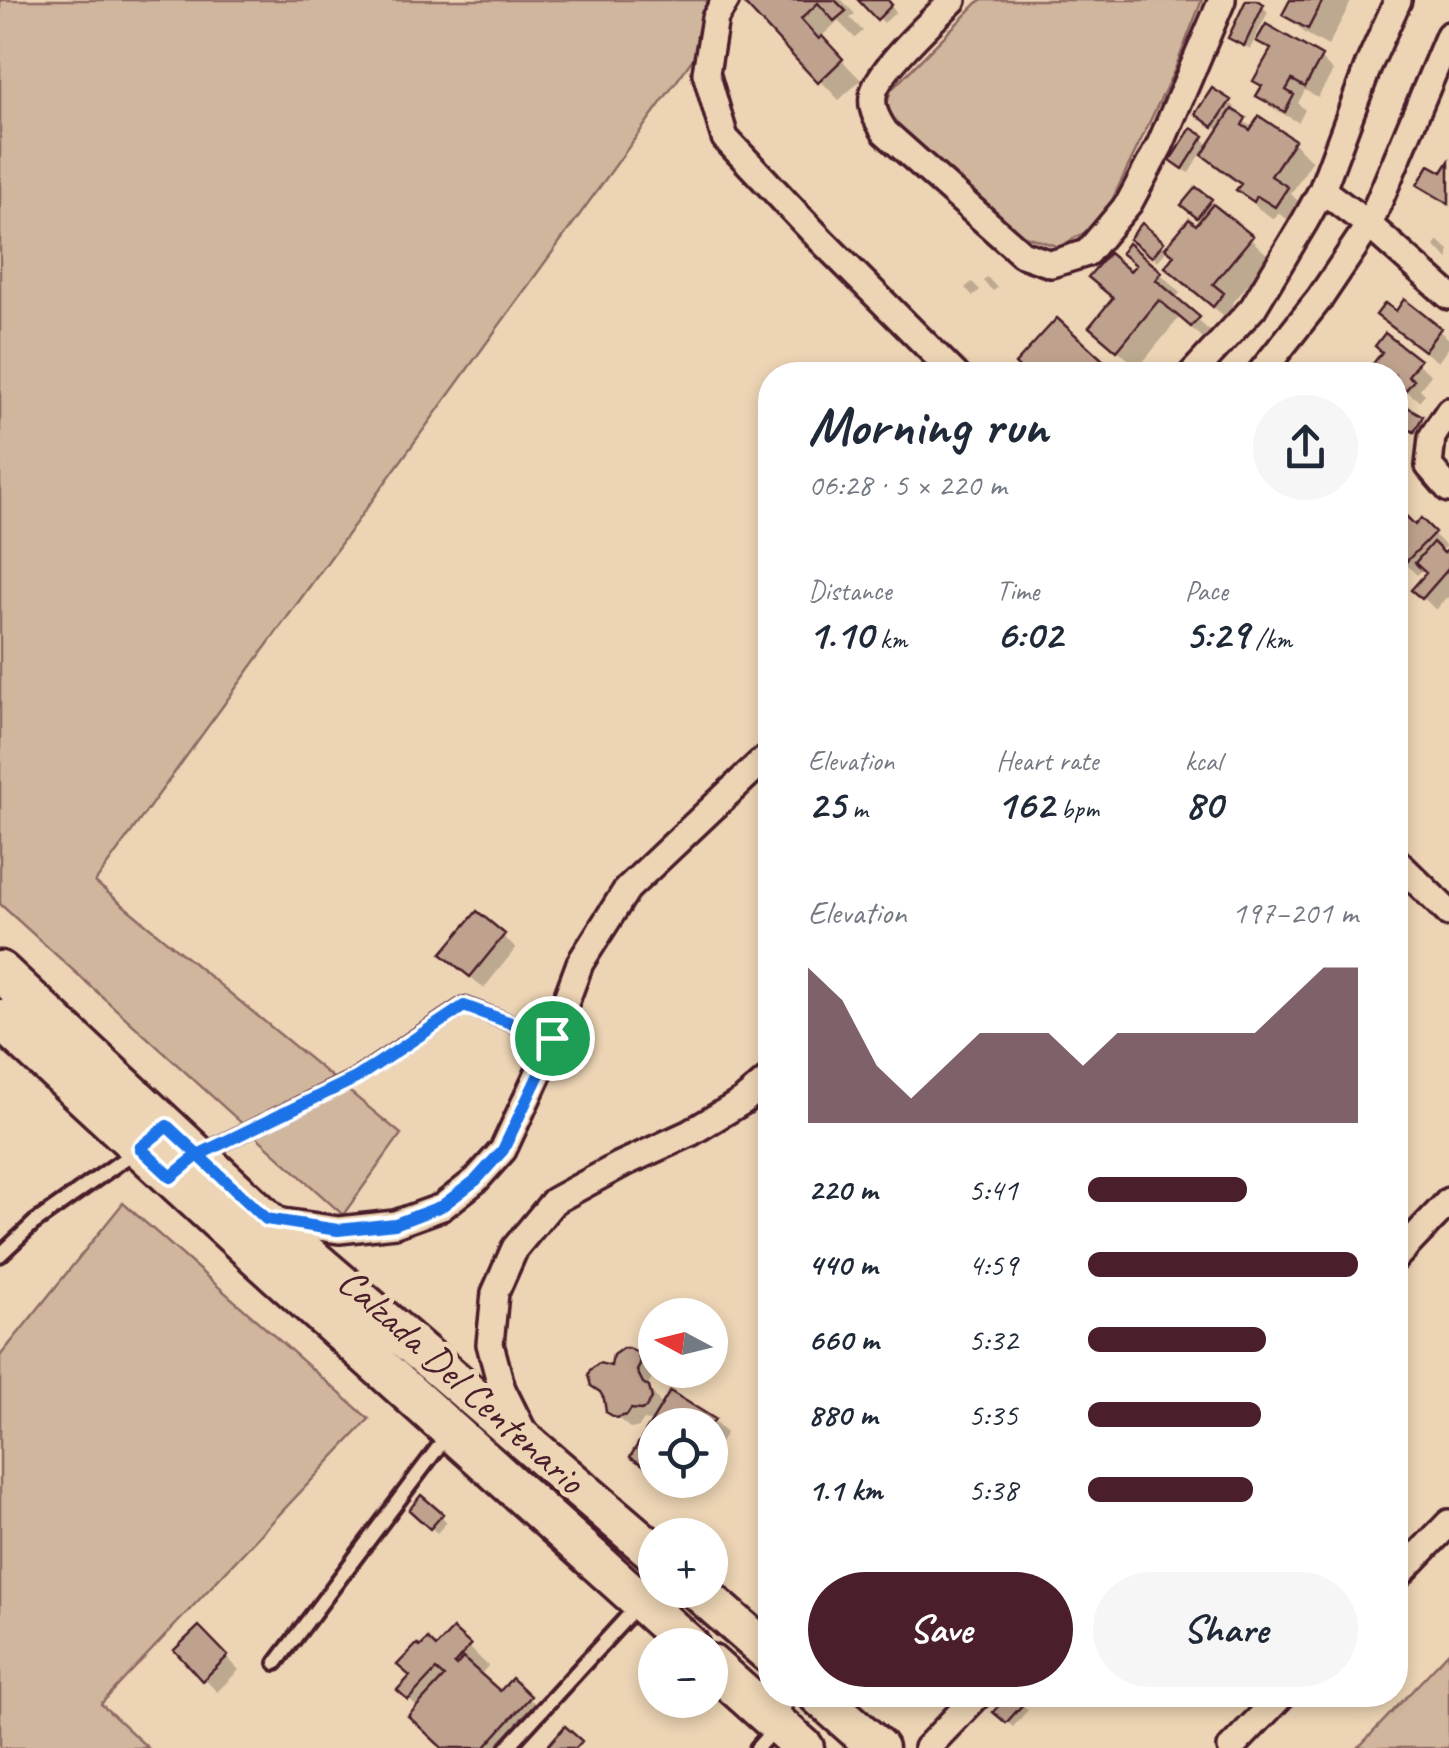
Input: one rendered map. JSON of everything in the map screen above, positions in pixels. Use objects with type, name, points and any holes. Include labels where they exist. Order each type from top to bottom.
[{"type":"main road","name":"Calzada Del Centenario","points":[[0,970],[153,1137]]},
{"type":"main road","name":"Calzada Del Centenario","points":[[0,1019],[185,1166],[451,1430],[638,1599]]},
{"type":"main road","name":"Calzada Del Centenario","points":[[185,1166],[266,1219],[638,1538]]},
{"type":"main road","name":"Calzada Del Centenario","points":[[648,1608],[669,1628]]},
{"type":"main road","points":[[718,1608],[758,1643]]},
{"type":"main road","points":[[728,1680],[782,1729]]},
{"type":"main road","points":[[832,1707],[878,1748]]},
{"type":"street","points":[[726,0],[714,18],[706,73],[725,138],[943,362]]},
{"type":"street","points":[[953,0],[897,56],[872,93],[874,112],[885,132],[1022,254],[1052,264],[1087,252],[1129,203],[1160,145],[1222,0]]},
{"type":"street","points":[[1203,362],[1253,308],[1322,190],[1369,64],[1398,0]]},
{"type":"street","points":[[1269,362],[1320,298],[1369,224],[1449,35]]},
{"type":"street","points":[[1322,190],[1369,224],[1449,296]]},
{"type":"street","points":[[1449,411],[1432,437],[1429,466],[1449,488]]},
{"type":"street","points":[[266,1219],[338,1230],[395,1224],[442,1206],[476,1180],[503,1150],[542,1068],[580,963],[627,888],[758,766]]},
{"type":"street","points":[[1408,873],[1449,912]]},
{"type":"street","points":[[529,1443],[502,1389],[490,1344],[494,1294],[515,1248],[554,1201],[690,1133],[758,1088]]},
{"type":"street","points":[[1408,1244],[1449,1201]]},
{"type":"street","points":[[1408,1566],[1449,1523]]},
{"type":"street","points":[[927,1748],[966,1707]]},
{"type":"street","points":[[1231,1748],[1270,1707]]},
{"type":"lane","points":[[185,1166],[356,1078],[464,1006],[552,1038]]},
{"type":"lane","points":[[0,1254],[34,1223],[153,1137]]},
{"type":"lane","points":[[276,1664],[451,1430]]},
{"type":"lane","points":[[507,1748],[638,1605]]},
{"type":"shaded area","points":[[0,0],[742,0],[721,20],[95,882],[401,1134],[343,1215],[0,904]]},
{"type":"shaded area","points":[[980,0],[1202,0],[1175,69],[1101,223],[1059,247],[1022,235],[894,127],[885,111],[891,90]]},
{"type":"shaded area","points":[[123,1203],[369,1419],[101,1704],[148,1748],[0,1748],[0,1356]]},
{"type":"shaded area","points":[[1449,1652],[1449,1748],[1358,1748],[1397,1707],[1408,1707],[1408,1695]]},
{"type":"building","points":[[743,0],[835,0],[846,11],[834,21],[818,3],[801,19],[843,59],[818,83]]},
{"type":"building","points":[[858,0],[888,0],[892,5],[877,20]]},
{"type":"building","points":[[1246,0],[1264,4],[1244,46],[1228,38]]},
{"type":"building","points":[[1290,0],[1323,0],[1308,29],[1282,15]]},
{"type":"building","points":[[1266,24],[1322,56],[1305,87],[1292,80],[1286,90],[1294,95],[1285,112],[1256,96],[1262,86],[1253,81],[1271,49],[1256,41]]},
{"type":"building","points":[[1212,88],[1231,100],[1213,127],[1195,114]]},
{"type":"building","points":[[1232,109],[1246,118],[1242,125],[1250,130],[1259,116],[1295,140],[1271,176],[1288,187],[1275,207],[1257,196],[1254,202],[1236,190],[1241,184],[1202,155]]},
{"type":"building","points":[[1191,128],[1204,136],[1183,169],[1170,160]]},
{"type":"building","points":[[1449,161],[1449,204],[1417,185],[1429,165],[1442,172]]},
{"type":"building","points":[[1196,187],[1212,199],[1197,218],[1181,205]]},
{"type":"building","points":[[1213,204],[1253,236],[1213,284],[1224,293],[1213,307],[1165,267],[1174,255],[1165,248],[1189,219],[1196,225]]},
{"type":"building","points":[[1142,223],[1164,242],[1152,257],[1129,239]]},
{"type":"building","points":[[1128,243],[1162,272],[1156,280],[1200,317],[1191,327],[1159,300],[1117,351],[1089,327],[1113,298],[1088,277],[1109,253],[1130,271],[1136,265],[1121,253]]},
{"type":"building","points":[[1404,299],[1441,328],[1424,351],[1376,315],[1385,303],[1396,311]]},
{"type":"building","points":[[1057,318],[1105,362],[1017,362]]},
{"type":"building","points":[[1385,333],[1420,360],[1408,376],[1408,362],[1374,362],[1382,352],[1375,346]]},
{"type":"building","points":[[1408,407],[1423,416],[1414,432],[1408,429]]},
{"type":"building","points":[[1408,518],[1415,525],[1421,518],[1435,532],[1408,560]]},
{"type":"building","points":[[1433,542],[1444,553],[1449,549],[1449,568],[1422,599],[1411,590],[1426,573],[1415,563]]},
{"type":"building","points":[[477,911],[505,934],[470,977],[441,954]]},
{"type":"building","points":[[623,1348],[638,1353],[638,1388],[649,1388],[652,1398],[646,1408],[631,1409],[627,1415],[616,1418],[606,1412],[604,1399],[591,1386],[588,1375],[599,1363],[611,1366],[613,1355]]},
{"type":"building","points":[[670,1391],[697,1408],[660,1408]]},
{"type":"building","points":[[638,1444],[638,1462],[630,1457]]},
{"type":"building","points":[[421,1495],[443,1514],[430,1529],[409,1510]]},
{"type":"building","points":[[199,1626],[228,1656],[202,1681],[174,1650]]},
{"type":"building","points":[[453,1629],[471,1645],[456,1666],[463,1658],[500,1691],[512,1678],[531,1696],[484,1748],[442,1748],[408,1716],[444,1677],[436,1670],[408,1700],[397,1690],[410,1676],[397,1665],[417,1644],[420,1647],[428,1639],[436,1647]]},
{"type":"building","points":[[997,1707],[1020,1707],[1006,1723],[993,1712]]},
{"type":"building","points":[[565,1726],[582,1741],[576,1748],[546,1748]]},
{"type":"route","points":[[552,1038],[464,1006],[356,1078],[198,1155],[167,1126],[140,1148],[171,1177],[198,1155],[266,1219],[338,1230],[395,1224],[442,1206],[476,1180],[503,1150],[552,1038]]}]
